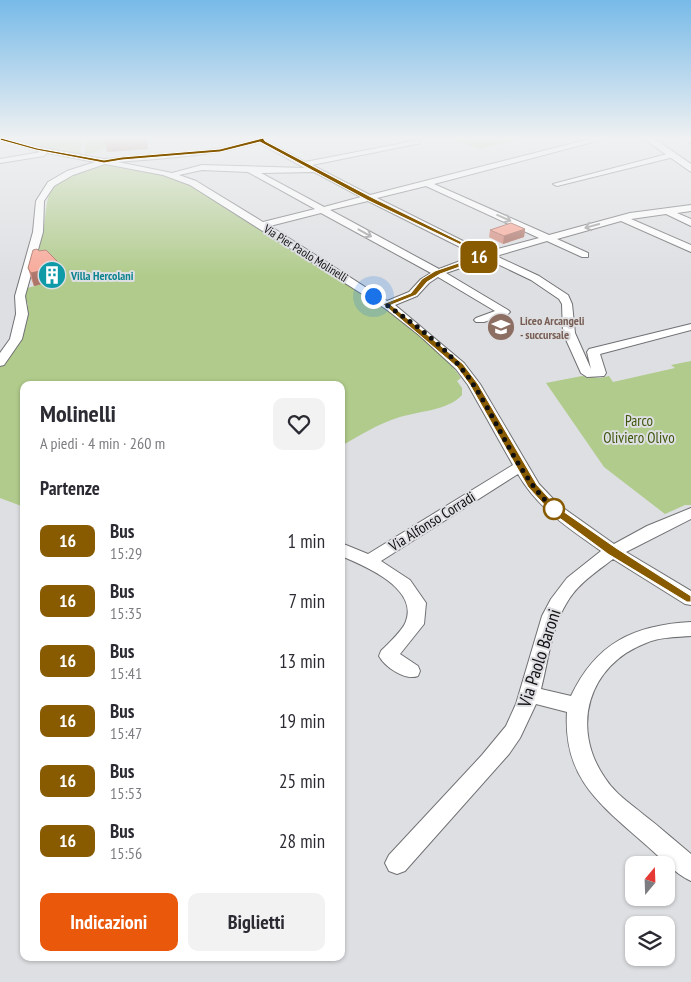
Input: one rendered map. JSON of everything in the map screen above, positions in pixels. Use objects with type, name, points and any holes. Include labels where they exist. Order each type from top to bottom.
[{"type":"street","points":[[0,362],[16,338],[22,314],[20,296],[37,240],[40,201],[44,192],[52,185]]},
{"type":"street","name":"Via Pier Paolo Molinelli","points":[[196,185],[386,304],[423,333],[460,366],[474,384],[533,487],[554,509],[612,551],[691,599]]},
{"type":"street","points":[[277,185],[438,272],[504,312],[480,320]]},
{"type":"street","points":[[344,185],[535,278],[564,296],[567,304],[569,333],[587,373],[600,373],[593,352],[691,327]]},
{"type":"street","points":[[262,225],[425,185]]},
{"type":"street","points":[[430,185],[585,255]]},
{"type":"street","points":[[386,304],[413,294],[425,281],[438,272],[486,255],[639,214],[691,208]]},
{"type":"street","points":[[669,212],[691,223]]},
{"type":"street","points":[[622,218],[691,249]]},
{"type":"street","name":"Via Alfonso Corradi","points":[[369,561],[521,466]]},
{"type":"street","points":[[612,551],[666,522],[691,513]]},
{"type":"street","points":[[345,551],[369,561],[404,584],[417,603],[415,624],[388,656],[411,671]]},
{"type":"street","name":"Via Paolo Baroni","points":[[397,863],[496,755],[513,731],[530,695],[551,615],[558,599],[571,585],[612,551]]},
{"type":"street","points":[[691,629],[669,630],[626,644],[587,680],[577,706],[579,748],[601,792],[691,869]]},
{"type":"street","points":[[530,695],[577,706]]},
{"type":"green space","points":[[190,185],[380,302],[402,318],[434,346],[453,367],[461,378],[457,381],[462,388],[462,395],[441,407],[383,423],[345,444],[345,381],[20,381],[20,506],[0,498],[0,367],[20,343],[28,304],[25,298],[27,288],[35,286],[31,275],[31,264],[43,231],[48,198],[54,186]]},
{"type":"green space","name":"Parco Oliviero Olivo","points":[[691,361],[691,505],[685,505],[665,514],[604,467],[546,383],[582,376],[600,378],[609,376],[613,382],[675,368],[671,365]]},
{"type":"building","points":[[511,223],[525,229],[504,236],[490,230]]},
{"type":"building","points":[[37,249],[39,251],[46,250],[62,266],[31,273],[28,268],[33,250]]},
{"type":"bus line","name":"16","points":[[344,185],[481,254],[491,255],[490,257],[481,257],[438,272],[428,278],[418,291],[403,299],[386,304],[423,333],[460,366],[474,384],[533,487],[554,509],[612,551],[691,599]]},
{"type":"place","name":"Villa Hercolani","points":[[52,275]]},
{"type":"place","name":"Liceo Arcangeli - succursale","points":[[501,327]]},
{"type":"route","points":[[373,296],[423,333],[460,366],[474,384],[533,487],[554,509]]}]
